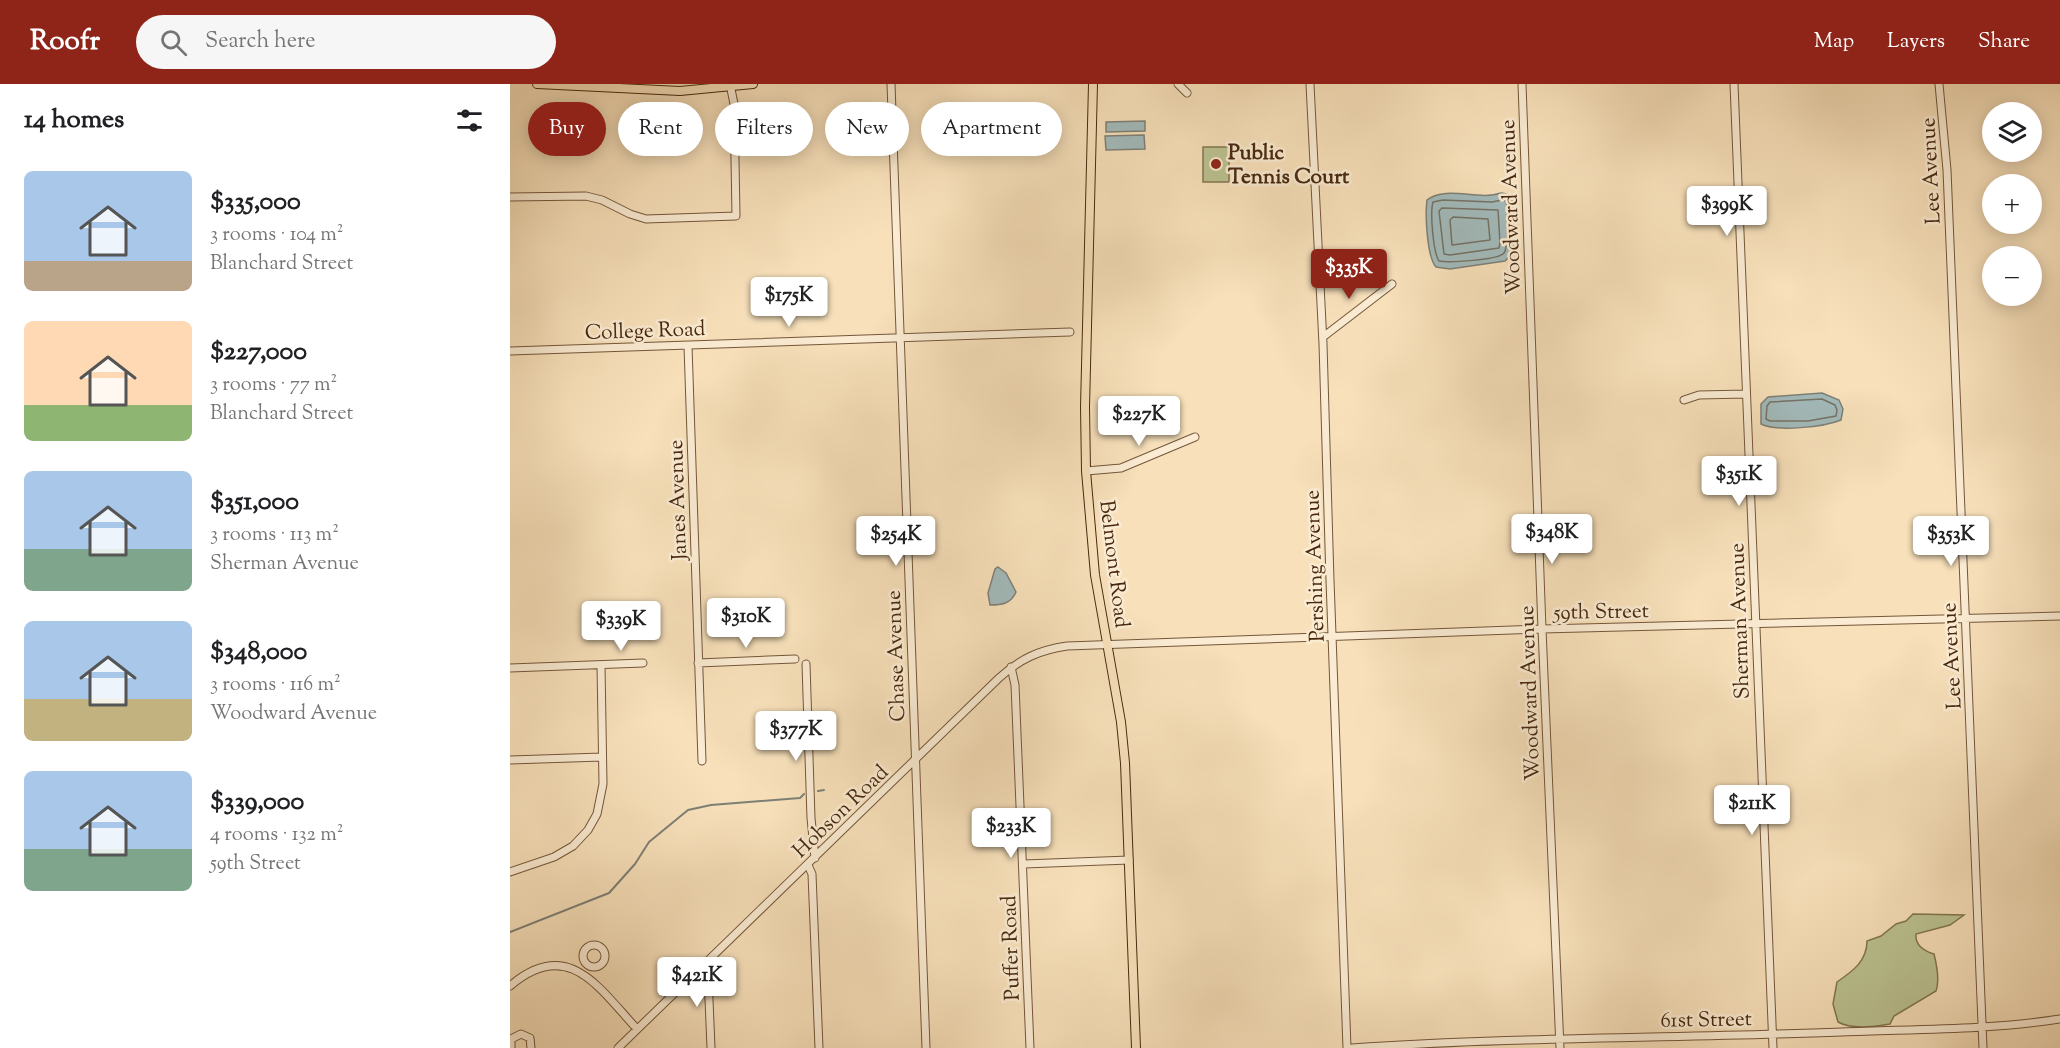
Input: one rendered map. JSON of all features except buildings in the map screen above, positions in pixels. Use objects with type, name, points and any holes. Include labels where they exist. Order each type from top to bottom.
[{"type":"main road","points":[[537,84],[660,90],[753,84]]},
{"type":"main road","name":"Belmont Road","points":[[1093,84],[1085,407],[1086,471],[1091,544],[1124,752],[1136,1048]]},
{"type":"street","name":"Chase Avenue","points":[[891,84],[926,1048]]},
{"type":"street","points":[[1179,84],[1187,93]]},
{"type":"street","name":"Pershing Avenue","points":[[1310,84],[1323,337],[1347,1048]]},
{"type":"street","name":"Woodward Avenue","points":[[1522,84],[1560,1048]]},
{"type":"street","name":"Sherman Avenue","points":[[1734,84],[1773,1048]]},
{"type":"street","name":"Lee Avenue","points":[[1939,84],[1947,160],[1983,1048]]},
{"type":"street","points":[[510,197],[586,196],[602,200],[646,219],[736,216],[734,104],[730,85]]},
{"type":"street","points":[[1323,337],[1392,284]]},
{"type":"street","name":"College Road","points":[[510,351],[1070,332]]},
{"type":"street","name":"Janes Avenue","points":[[688,345],[702,761]]},
{"type":"street","points":[[1683,400],[1698,395],[1746,394]]},
{"type":"street","points":[[1086,471],[1121,468],[1195,437]]},
{"type":"street","name":"59th Street","points":[[1107,644],[1542,629],[2060,616]]},
{"type":"street","name":"Hobson Road","points":[[618,1048],[1011,667],[1029,655],[1042,650],[1107,644]]},
{"type":"street","points":[[699,663],[795,659]]},
{"type":"street","points":[[510,668],[643,663]]},
{"type":"street","points":[[806,664],[814,858]]},
{"type":"street","points":[[510,872],[562,853],[573,846],[588,830],[600,803],[603,784],[601,665]]},
{"type":"street","name":"Puffer Road","points":[[1011,667],[1015,686],[1024,864],[1030,1048]]},
{"type":"street","points":[[510,760],[602,757]]},
{"type":"street","points":[[1024,864],[1129,860]]},
{"type":"street","points":[[808,865],[812,874],[819,1048]]},
{"type":"street","points":[[582,972],[588,964]]},
{"type":"street","points":[[705,964],[708,975],[711,1048]]},
{"type":"street","points":[[510,986],[522,976],[545,966],[567,967],[582,972],[637,1029]]},
{"type":"street","name":"61st Street","points":[[1352,1048],[1472,1040],[1982,1027],[2060,1019]]},
{"type":"street","points":[[511,1048],[511,1039],[521,1034],[530,1038],[531,1048]]},
{"type":"green space","name":"Public Tennis Court","points":[[1203,147],[1229,147],[1229,182],[1203,182]]},
{"type":"green space","points":[[1913,914],[1964,915],[1950,925],[1916,934],[1921,947],[1934,954],[1938,978],[1936,991],[1894,1016],[1890,1024],[1856,1027],[1838,1022],[1833,1004],[1837,982],[1862,960],[1867,941],[1881,936],[1896,924],[1906,921]]},
{"type":"water","points":[[1145,121],[1145,131],[1106,132],[1106,122]]},
{"type":"water","points":[[1144,135],[1145,149],[1106,150],[1105,136]]},
{"type":"water","points":[[1453,193],[1492,195],[1507,194],[1512,199],[1514,244],[1511,255],[1505,261],[1450,269],[1436,267],[1429,245],[1427,200]]},
{"type":"water","points":[[1822,393],[1839,400],[1843,409],[1841,420],[1801,428],[1778,428],[1761,424],[1761,404],[1768,397]]},
{"type":"water","points":[[998,567],[1006,573],[1016,592],[1005,603],[990,605],[988,593],[995,569]]},
{"type":"waterway","points":[[818,791],[824,790]]},
{"type":"waterway","points":[[510,932],[609,893],[635,864],[649,842],[688,810],[711,805],[800,798],[804,794]]},
{"type":"place","name":"Public Tennis Court","points":[[1216,164]]}]
